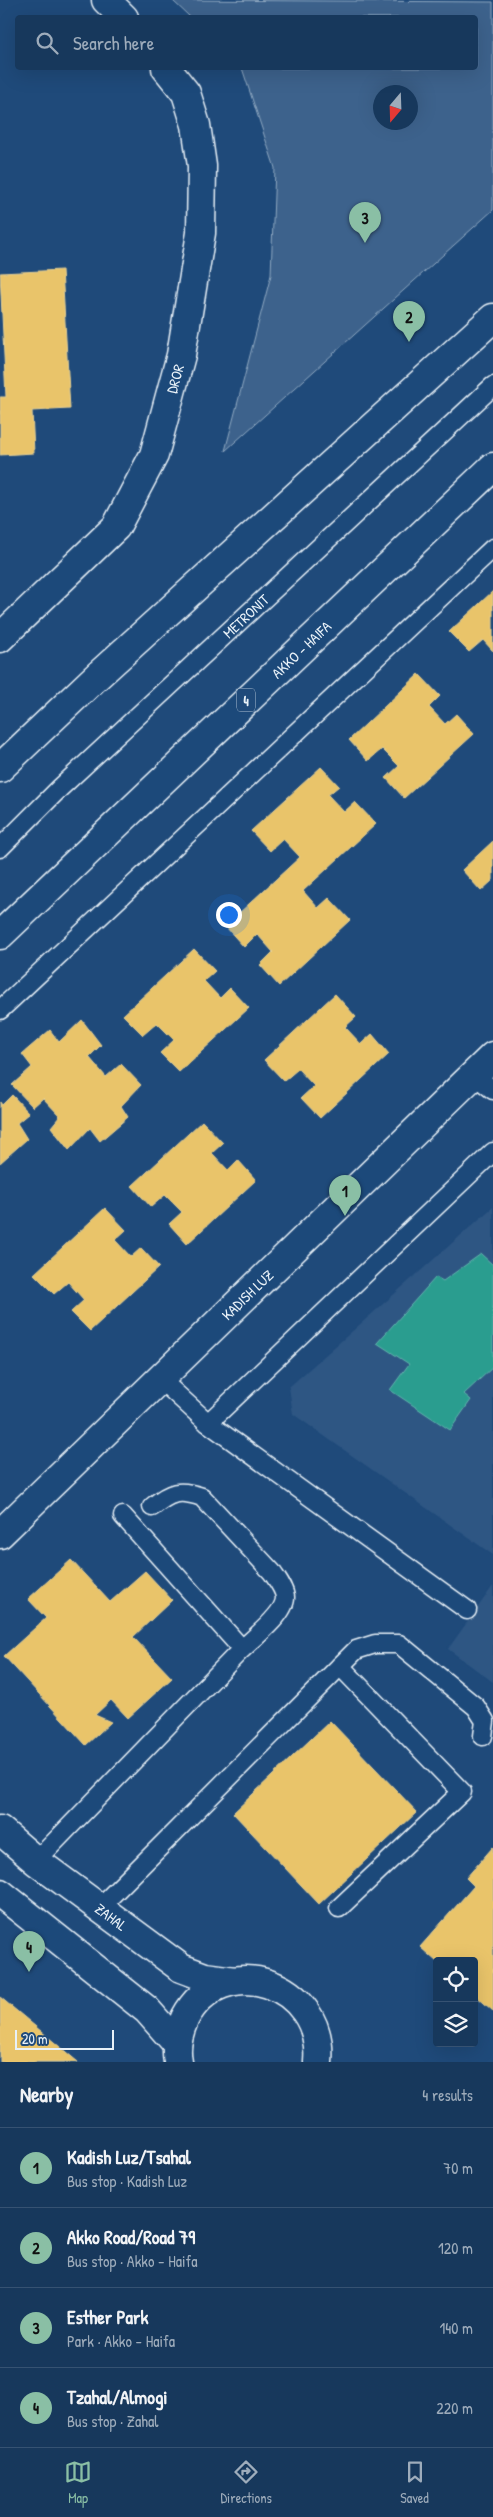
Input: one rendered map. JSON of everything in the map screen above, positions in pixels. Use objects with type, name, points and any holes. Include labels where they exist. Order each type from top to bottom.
[{"type":"main road","points":[[106,0],[121,15]]},
{"type":"main road","name":"DROR","points":[[0,638],[116,527],[154,455],[181,354],[201,233],[202,166],[196,125],[186,93],[168,70]]},
{"type":"main road","points":[[0,768],[102,672],[493,318]]},
{"type":"main road","name":"AKKO - HAIFA","points":[[0,935],[493,467]]},
{"type":"main road","name":"KADISH LUZ","points":[[0,1534],[160,1379],[483,1083],[493,1056]]},
{"type":"main road","name":"ZAHAL","points":[[0,1830],[36,1861],[181,1968],[205,1977],[235,1981],[255,1980],[276,1985],[294,1996],[307,2011],[316,2030],[323,2058]]},
{"type":"main road","points":[[0,1893],[147,2010],[177,2056]]},
{"type":"main road","points":[[177,2056],[181,2026],[189,2010],[202,1997],[217,1987],[235,1981]]},
{"type":"lane","name":"METRONIT","points":[[0,848],[74,774],[493,386]]},
{"type":"lane","points":[[0,1010],[493,548]]},
{"type":"lane","points":[[208,1423],[493,1152]]},
{"type":"lane","points":[[160,1379],[208,1423],[466,1610]]},
{"type":"lane","points":[[36,1861],[280,1612],[285,1598],[281,1586],[272,1572],[202,1497],[188,1492],[167,1494],[152,1507]]},
{"type":"lane","points":[[123,1516],[242,1649]]},
{"type":"lane","points":[[99,1908],[356,1650],[375,1644],[399,1644],[476,1708],[485,1721],[483,1736]]},
{"type":"lane","points":[[339,1908],[462,1792],[340,1666]]},
{"type":"shaded area","points":[[172,0],[493,2],[493,210],[225,451],[271,275],[275,168],[243,70],[478,70],[478,15],[188,15]]},
{"type":"shaded area","points":[[493,1207],[493,1555],[293,1414],[289,1387]]},
{"type":"shaded area","points":[[493,1586],[493,1682],[448,1649]]},
{"type":"building: Homes","points":[[62,270],[70,409],[32,411],[34,453],[0,455],[0,397],[6,397],[0,273]]},
{"type":"building: Homes","points":[[493,591],[493,651],[483,640],[469,652],[449,632]]},
{"type":"building: Homes","points":[[419,674],[440,696],[429,707],[445,724],[456,714],[474,734],[404,798],[386,778],[399,766],[382,749],[368,761],[349,740]]},
{"type":"building: Homes","points":[[321,767],[339,786],[328,795],[344,812],[355,802],[376,824],[303,891],[318,908],[329,898],[350,920],[279,986],[260,965],[273,952],[257,934],[244,947],[225,926],[300,857],[283,839],[270,851],[251,831]]},
{"type":"building: Homes","points":[[493,841],[493,880],[481,891],[462,870]]},
{"type":"building: Homes","points":[[194,949],[215,971],[204,981],[220,998],[230,988],[249,1008],[179,1072],[160,1053],[174,1040],[157,1023],[143,1035],[123,1015]]},
{"type":"building: Homes","points":[[335,994],[356,1017],[345,1027],[361,1044],[372,1034],[389,1054],[320,1118],[301,1098],[314,1086],[298,1069],[284,1081],[264,1060]]},
{"type":"building: Homes","points":[[82,1020],[101,1045],[89,1057],[106,1077],[121,1064],[141,1085],[121,1106],[128,1117],[100,1141],[90,1128],[69,1150],[51,1127],[60,1116],[43,1098],[33,1107],[12,1085],[32,1067],[22,1054],[50,1030],[59,1042]]},
{"type":"building: Homes","points":[[12,1095],[29,1113],[17,1123],[27,1139],[0,1163],[0,1102],[2,1105]]},
{"type":"building: Homes","points":[[202,1121],[223,1143],[212,1153],[228,1170],[238,1160],[256,1180],[187,1244],[169,1224],[182,1212],[165,1195],[151,1207],[132,1186]]},
{"type":"building: Homes","points":[[105,1208],[126,1230],[115,1240],[131,1257],[141,1248],[159,1267],[90,1331],[71,1312],[84,1300],[68,1282],[54,1294],[34,1274]]},
{"type":"building: Homes","points":[[71,1560],[110,1602],[145,1571],[172,1600],[133,1637],[172,1678],[128,1718],[111,1700],[95,1715],[111,1722],[86,1745],[4,1656],[46,1618],[28,1599]]},
{"type":"building: Homes","points":[[330,1721],[417,1812],[319,1904],[233,1813]]},
{"type":"building: Homes","points":[[493,1847],[493,2011],[478,1998],[478,1957],[433,1958],[420,1947],[474,1886],[466,1878]]},
{"type":"building: Homes","points":[[0,1997],[78,2062],[0,2062]]},
{"type":"building: Schools","points":[[481,1254],[493,1265],[493,1367],[464,1394],[471,1400],[450,1430],[390,1390],[409,1364],[377,1343],[436,1277],[443,1281]]},
{"type":"place","name":"Esther Park","points":[[365,243]]},
{"type":"place","name":"Akko Road/Road 79","points":[[409,342]]},
{"type":"place","name":"Kadish Luz/Tsahal","points":[[345,1216]]},
{"type":"place","name":"Tzahal/Almogi","points":[[29,1972]]}]
